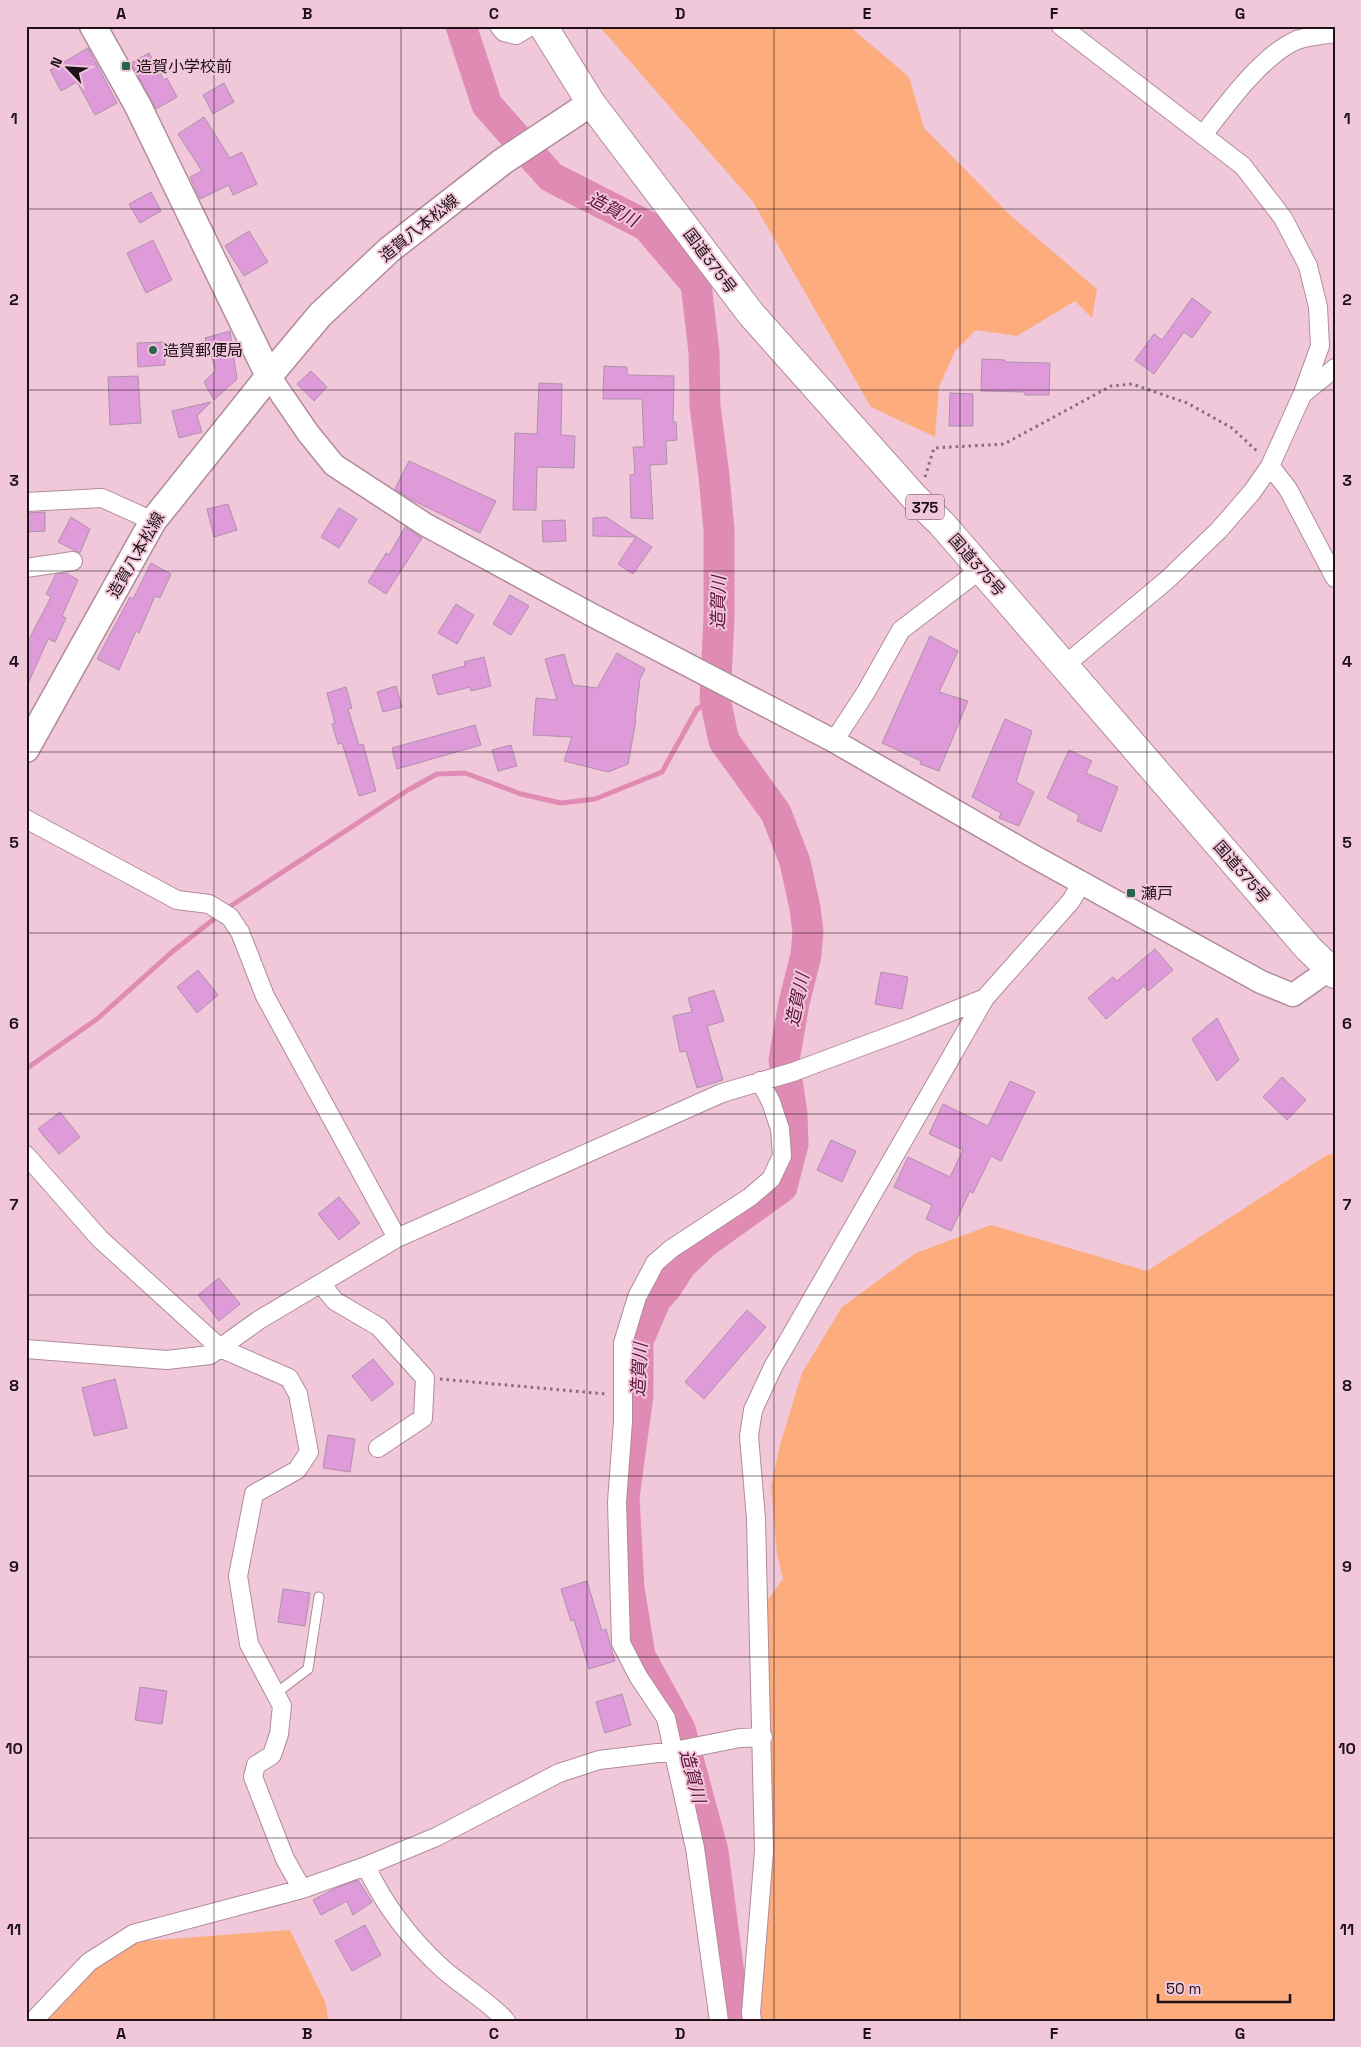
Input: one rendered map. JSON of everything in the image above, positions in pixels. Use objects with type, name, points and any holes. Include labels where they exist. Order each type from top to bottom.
[{"type":"highway","name":"国道375号","points":[[543,26],[591,103],[751,314],[915,498],[942,524],[1308,948],[1332,971]]},
{"type":"main road","points":[[93,26],[138,106],[269,376]]},
{"type":"main road","name":"造賀八本松線","points":[[26,749],[153,521],[320,315],[389,250],[502,162],[591,103]]},
{"type":"street","points":[[498,26],[504,32],[516,35],[531,26]]},
{"type":"street","points":[[1061,26],[1243,166],[1283,218],[1308,266],[1318,307],[1320,346],[1303,393],[1270,466],[1252,492],[1219,530],[1167,580],[1065,666]]},
{"type":"street","points":[[1203,135],[1238,91],[1275,53],[1298,40],[1335,33]]},
{"type":"street","points":[[1303,393],[1335,368]]},
{"type":"street","points":[[269,376],[308,433],[334,464],[426,525],[834,741],[1261,982],[1293,994],[1332,971]]},
{"type":"street","points":[[1270,466],[1288,489],[1335,578]]},
{"type":"street","points":[[26,502],[102,498],[153,521]]},
{"type":"street","points":[[26,568],[74,561]]},
{"type":"street","points":[[834,741],[866,692],[901,630],[981,569]]},
{"type":"street","points":[[26,819],[176,900],[209,904],[230,917],[240,932],[265,996],[397,1238]]},
{"type":"street","points":[[752,2021],[751,2013],[764,1851],[763,1737],[756,1519],[749,1436],[753,1410],[773,1367],[985,998],[1071,901],[1082,882]]},
{"type":"street","points":[[26,1349],[167,1360],[210,1355],[259,1320],[397,1238],[722,1093],[793,1072],[985,998]]},
{"type":"street","points":[[719,2021],[695,1848],[684,1748],[638,1676],[621,1643],[617,1502],[624,1396],[623,1343],[637,1297],[655,1263],[771,1179],[782,1156],[780,1129],[771,1102],[767,1079]]},
{"type":"street","points":[[26,1155],[100,1239],[220,1348],[288,1378],[298,1394],[309,1452],[297,1470],[254,1494],[238,1576],[249,1644],[282,1706],[279,1734],[272,1755],[256,1765],[254,1777],[285,1859],[302,1889]]},
{"type":"street","points":[[321,1284],[335,1301],[379,1327],[425,1378],[422,1418],[378,1448]]},
{"type":"street","points":[[33,2021],[89,1962],[133,1934],[302,1889],[366,1866],[436,1838],[559,1773],[599,1760],[740,1738],[763,1737]]},
{"type":"street","points":[[366,1866],[377,1889],[416,1942],[444,1969],[506,2021]]},
{"type":"lane","points":[[275,1694],[308,1670],[319,1597]]},
{"type":"path","points":[[915,498],[924,480],[934,448],[1004,444],[1111,386],[1132,384],[1187,403],[1232,428],[1270,466]]},
{"type":"path","points":[[425,1378],[624,1396]]},
{"type":"shaded area","points":[[599,26],[849,26],[909,77],[924,128],[1011,216],[1097,289],[1092,318],[1075,301],[1017,336],[976,330],[955,351],[939,387],[935,437],[871,407],[753,202]]},
{"type":"shaded area","points":[[1335,1153],[1335,2021],[762,2021],[749,2010],[755,1965],[756,1616],[783,1579],[777,1554],[771,1486],[780,1445],[802,1373],[842,1307],[916,1253],[991,1225],[1147,1271],[1327,1155]]},
{"type":"shaded area","points":[[290,1930],[326,2004],[328,2021],[43,2021],[92,1967],[132,1942]]},
{"type":"building","points":[[88,48],[117,103],[95,115],[77,82],[61,91],[50,70]]},
{"type":"building","points":[[149,53],[164,80],[167,78],[177,97],[156,109],[131,63]]},
{"type":"building","points":[[224,83],[234,102],[213,114],[203,95]]},
{"type":"building","points":[[204,117],[230,158],[242,152],[257,184],[233,195],[229,185],[200,199],[190,177],[202,171],[178,134]]},
{"type":"building","points":[[151,192],[161,211],[140,223],[129,204]]},
{"type":"building","points":[[249,231],[268,262],[244,276],[225,246]]},
{"type":"building","points":[[153,240],[172,280],[146,293],[127,253]]},
{"type":"building","points":[[1192,298],[1211,312],[1192,338],[1184,332],[1154,374],[1135,360],[1154,334],[1162,340]]},
{"type":"building","points":[[230,331],[237,379],[214,400],[204,382],[216,370],[205,338]]},
{"type":"building","points":[[165,342],[165,365],[138,367],[137,343]]},
{"type":"building","points":[[982,359],[1005,360],[1005,362],[1050,363],[1049,395],[1025,395],[1025,392],[981,391]]},
{"type":"building","points":[[604,366],[627,367],[627,375],[674,376],[673,422],[676,422],[677,440],[666,441],[667,464],[650,465],[653,519],[631,518],[630,475],[635,474],[633,447],[644,447],[642,399],[603,399]]},
{"type":"building","points":[[311,371],[327,387],[314,401],[297,384]]},
{"type":"building","points":[[138,376],[141,423],[110,425],[108,377]]},
{"type":"building","points":[[539,383],[562,384],[561,435],[575,436],[574,468],[537,467],[536,510],[513,510],[515,433],[537,434]]},
{"type":"building","points":[[950,393],[973,394],[973,426],[949,426]]},
{"type":"building","points":[[211,402],[197,416],[202,432],[179,438],[172,411]]},
{"type":"building","points":[[409,461],[496,501],[480,533],[412,500],[395,489]]},
{"type":"building","points":[[228,504],[237,530],[214,537],[207,509]]},
{"type":"building","points":[[339,508],[357,519],[339,548],[321,537]]},
{"type":"building","points":[[45,512],[45,531],[26,532],[26,513]]},
{"type":"building","points":[[71,517],[90,529],[80,553],[58,542]]},
{"type":"building","points":[[606,517],[652,547],[633,574],[618,564],[636,537],[593,536],[593,518]]},
{"type":"building","points":[[565,520],[566,541],[543,542],[542,521]]},
{"type":"building","points":[[405,527],[422,538],[386,594],[368,582],[386,553],[389,555]]},
{"type":"building","points":[[151,563],[171,574],[160,598],[155,596],[139,633],[136,631],[119,670],[97,659],[130,597],[133,599]]},
{"type":"building","points":[[66,573],[78,580],[62,616],[66,618],[55,642],[48,639],[26,688],[26,645],[51,597],[46,594],[56,574]]},
{"type":"building","points":[[510,595],[529,606],[511,635],[493,624]]},
{"type":"building","points":[[456,604],[474,615],[457,644],[438,633]]},
{"type":"building","points":[[930,636],[958,651],[939,692],[968,701],[939,771],[920,764],[921,761],[882,743]]},
{"type":"building","points":[[617,653],[645,669],[640,679],[636,720],[628,764],[608,772],[564,761],[572,737],[533,735],[536,698],[557,700],[545,659],[564,654],[573,685],[597,688]]},
{"type":"building","points":[[484,657],[491,686],[471,691],[470,687],[438,695],[432,675],[465,666],[464,662]]},
{"type":"building","points":[[396,686],[402,707],[383,712],[377,692]]},
{"type":"building","points":[[346,687],[352,708],[348,709],[359,745],[363,744],[376,791],[359,796],[342,743],[338,744],[332,724],[335,723],[327,693]]},
{"type":"building","points":[[1005,719],[1032,731],[1016,782],[1034,792],[1019,826],[999,818],[1001,813],[972,797]]},
{"type":"building","points":[[475,725],[481,745],[397,769],[392,748]]},
{"type":"building","points":[[511,745],[517,766],[498,771],[492,750]]},
{"type":"building","points":[[1069,750],[1092,761],[1086,773],[1118,787],[1101,832],[1077,821],[1079,815],[1047,798]]},
{"type":"building","points":[[1155,949],[1173,970],[1148,991],[1144,986],[1106,1019],[1088,998],[1113,977],[1117,981]]},
{"type":"building","points":[[198,970],[218,995],[197,1013],[177,987]]},
{"type":"building","points":[[881,972],[908,977],[902,1009],[875,1004]]},
{"type":"building","points":[[714,990],[724,1021],[707,1026],[723,1080],[697,1088],[686,1051],[680,1052],[673,1016],[692,1012],[688,998]]},
{"type":"building","points":[[1217,1018],[1239,1060],[1217,1081],[1192,1039]]},
{"type":"building","points":[[1282,1077],[1306,1100],[1287,1120],[1263,1097]]},
{"type":"building","points":[[1010,1081],[1035,1092],[1001,1161],[991,1156],[973,1193],[970,1191],[951,1231],[926,1219],[932,1205],[894,1187],[908,1157],[950,1177],[963,1150],[929,1134],[943,1104],[988,1126]]},
{"type":"building","points":[[60,1112],[80,1137],[59,1154],[38,1129]]},
{"type":"building","points":[[831,1140],[856,1151],[842,1182],[817,1170]]},
{"type":"building","points":[[339,1197],[360,1223],[339,1240],[318,1214]]},
{"type":"building","points":[[219,1278],[240,1304],[219,1321],[198,1295]]},
{"type":"building","points":[[747,1310],[766,1327],[704,1399],[685,1382]]},
{"type":"building","points":[[373,1359],[394,1384],[372,1401],[352,1376]]},
{"type":"building","points":[[115,1379],[127,1428],[94,1436],[82,1388]]},
{"type":"building","points":[[328,1435],[355,1439],[350,1472],[323,1468]]},
{"type":"building","points":[[587,1581],[602,1631],[606,1629],[615,1661],[589,1669],[574,1620],[571,1621],[561,1589]]},
{"type":"building","points":[[283,1589],[310,1593],[305,1626],[278,1622]]},
{"type":"building","points":[[140,1687],[167,1691],[162,1724],[135,1720]]},
{"type":"building","points":[[622,1694],[631,1725],[605,1733],[596,1702]]},
{"type":"building","points":[[358,1880],[372,1902],[353,1915],[347,1901],[321,1915],[313,1900],[336,1888]]},
{"type":"building","points":[[365,1925],[381,1955],[352,1971],[335,1941]]},
{"type":"waterway","name":"造賀川","points":[[461,26],[487,105],[551,177],[647,226],[696,284],[704,352],[705,406],[719,530],[719,618],[715,699],[724,741],[776,813],[795,862],[805,908],[808,932],[806,955],[794,1003],[784,1060],[792,1114],[793,1144],[782,1187],[704,1243],[681,1265],[666,1288],[656,1299],[638,1341],[638,1395],[624,1497],[629,1588],[640,1656],[680,1729],[713,1851],[735,2021]]},
{"type":"waterway","points":[[226,909],[408,790],[437,774],[465,773],[521,794],[561,803],[595,799],[662,772],[697,709],[715,699]]},
{"type":"waterway","points":[[26,1069],[97,1019],[172,952],[219,915]]},
{"type":"place","name":"造賀小学校前","points":[[126,66]]},
{"type":"place","name":"造賀郵便局","points":[[153,350]]},
{"type":"place","name":"瀬戸","points":[[1131,893]]}]
